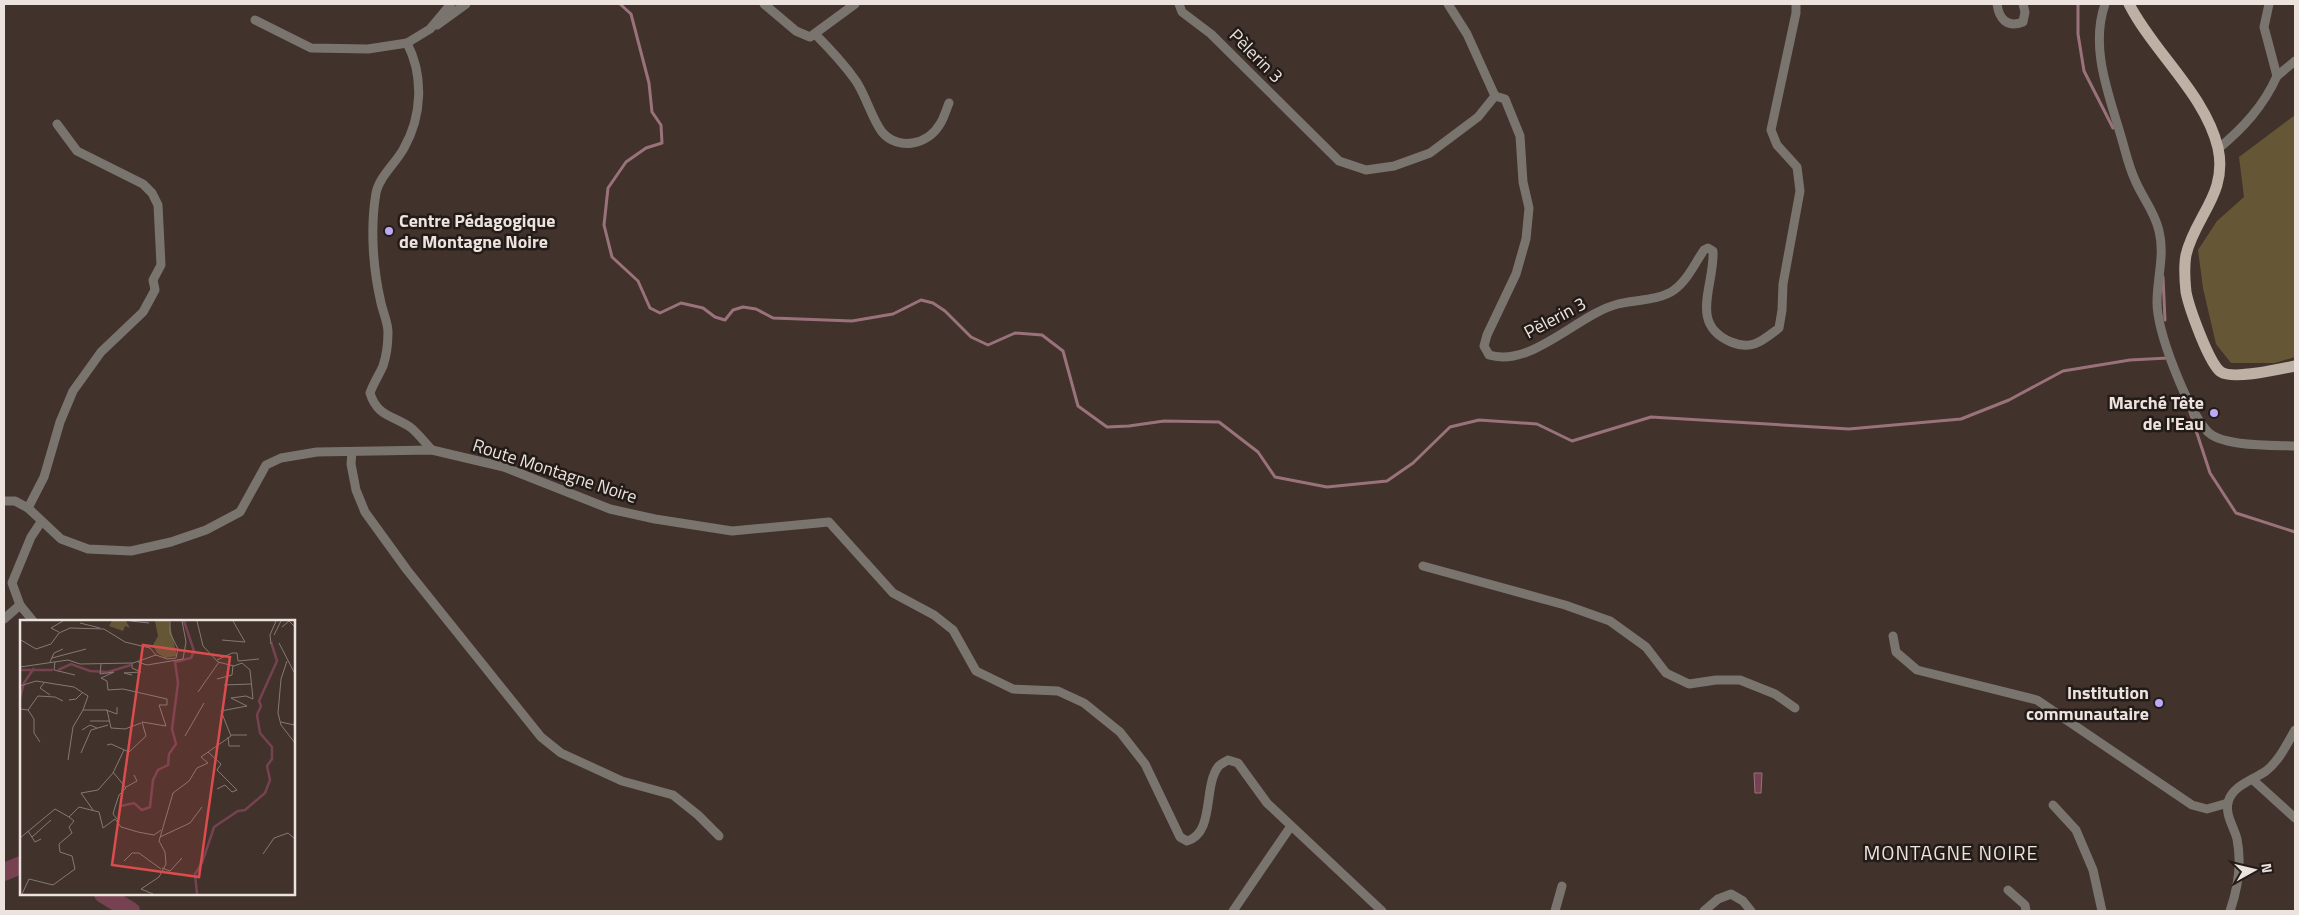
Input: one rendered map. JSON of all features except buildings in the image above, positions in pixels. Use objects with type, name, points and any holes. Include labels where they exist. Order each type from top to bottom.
[{"type":"main road","points":[[2130,4],[2208,120],[2218,149],[2219,172],[2217,190],[2186,254],[2186,292],[2195,321],[2212,361],[2221,372],[2228,374],[2250,374],[2295,366]]},
{"type":"street","points":[[430,29],[450,4]]},
{"type":"street","points":[[255,20],[311,48],[368,49],[407,43],[466,4]]},
{"type":"street","points":[[764,4],[804,35],[810,37],[855,4]]},
{"type":"street","name":"Pèlerin 3","points":[[1180,4],[1182,12],[1211,34],[1338,161],[1366,170],[1394,166],[1430,153],[1478,117],[1495,96],[1505,99],[1520,136],[1523,182],[1528,208],[1526,239],[1516,274],[1487,335],[1484,346],[1489,355],[1501,359],[1534,349],[1618,304],[1645,300],[1674,291],[1704,250],[1708,248],[1713,251],[1714,262],[1705,309],[1709,324],[1719,337],[1740,345],[1757,344],[1779,328],[1783,284],[1800,191],[1797,167],[1777,145],[1771,130],[1796,13],[1796,4]]},
{"type":"street","points":[[1448,4],[1467,34],[1495,96]]},
{"type":"street","points":[[1997,4],[1999,15],[2007,24],[2015,26],[2023,22],[2025,12],[2023,4]]},
{"type":"street","points":[[2105,4],[2102,11],[2102,72],[2128,164],[2135,181],[2154,214],[2159,231],[2162,248],[2157,303],[2159,323],[2170,360],[2187,397],[2206,430],[2211,435],[2238,442],[2295,446]]},
{"type":"street","points":[[2269,4],[2264,27],[2277,76]]},
{"type":"street","points":[[816,34],[856,82],[882,132],[892,140],[903,145],[915,143],[926,138],[940,125],[949,103]]},
{"type":"street","points":[[407,43],[413,55],[420,95],[415,125],[404,148],[376,191],[374,249],[380,303],[388,330],[383,366],[370,393],[373,404],[381,412],[411,428],[432,450]]},
{"type":"street","points":[[2218,149],[2239,132],[2258,111],[2277,76],[2295,61]]},
{"type":"street","points":[[4,501],[15,501],[28,508],[44,477],[60,422],[73,391],[101,352],[143,312],[155,290],[153,280],[161,265],[158,205],[152,193],[142,184],[77,151],[57,124]]},
{"type":"street","name":"Route Montagne Noire","points":[[28,508],[61,539],[88,549],[131,551],[171,542],[206,530],[240,512],[266,465],[281,458],[317,452],[432,450],[504,467],[610,509],[655,518],[732,531],[829,522],[893,592],[934,615],[953,630],[976,671],[1013,689],[1058,691],[1084,703],[1120,732],[1145,764],[1180,837],[1187,841],[1194,839],[1202,830],[1212,782],[1218,766],[1228,760],[1238,762],[1267,803],[1382,911]]},
{"type":"street","points":[[352,452],[351,464],[356,490],[365,512],[407,570],[541,737],[561,753],[622,782],[673,795],[698,815],[719,836]]},
{"type":"street","points":[[32,620],[20,605],[12,583],[31,537],[41,522]]},
{"type":"street","points":[[1423,566],[1566,605],[1610,621],[1646,647],[1666,673],[1689,684],[1716,680],[1740,680],[1775,694],[1796,708]]},
{"type":"street","points":[[4,619],[20,605]]},
{"type":"street","points":[[1893,636],[1896,652],[1916,670],[2037,700],[2192,805],[2207,809],[2228,803]]},
{"type":"street","points":[[2230,911],[2238,877],[2240,858],[2236,837],[2228,815],[2228,803],[2232,794],[2266,771],[2278,758],[2295,730]]},
{"type":"street","points":[[2252,779],[2295,818]]},
{"type":"street","points":[[2053,805],[2076,830],[2093,870],[2102,911]]},
{"type":"street","points":[[1233,911],[1291,826]]},
{"type":"street","points":[[1554,911],[1562,886]]},
{"type":"street","points":[[2008,890],[2025,905],[2026,911]]},
{"type":"street","points":[[1704,911],[1718,899],[1731,894],[1743,901],[1751,911]]},
{"type":"shaded area","points":[[2295,115],[2295,357],[2275,363],[2231,363],[2216,344],[2203,288],[2198,250],[2217,221],[2244,197],[2239,157]]},
{"type":"shaded area","points":[[1754,773],[1762,773],[1761,793],[1755,793]]},
{"type":"waterway","points":[[620,4],[631,14],[649,83],[652,112],[661,125],[662,143],[646,148],[626,162],[608,188],[604,225],[612,257],[638,281],[650,308],[660,313],[681,303],[703,308],[715,317],[725,320],[733,310],[743,307],[756,309],[773,318],[852,321],[893,314],[921,300],[933,303],[945,311],[971,337],[988,345],[1015,333],[1042,335],[1063,351],[1078,406],[1107,427],[1164,421],[1219,422],[1258,452],[1275,477],[1327,487],[1387,481],[1413,463],[1450,427],[1479,420],[1537,424],[1572,441],[1651,417],[1849,429],[1961,419],[2009,400],[2063,371],[2130,360],[2168,358]]},
{"type":"waterway","points":[[2078,4],[2078,34],[2084,71],[2113,128]]},
{"type":"waterway","points":[[2163,277],[2165,320]]},
{"type":"waterway","points":[[2190,412],[2210,473],[2236,513],[2295,532]]},
{"type":"waterway","points":[[4,872],[20,865]]},
{"type":"waterway","points":[[105,895],[131,911]]},
{"type":"place","name":"Centre Pédagogique de Montagne Noire","points":[[389,231]]},
{"type":"place","name":"Marché Tête de l'Eau","points":[[2214,413]]},
{"type":"place","name":"Institution communautaire","points":[[2159,703]]},
{"type":"district","name":"MONTAGNE NOIRE","points":[[1951,853]]}]
